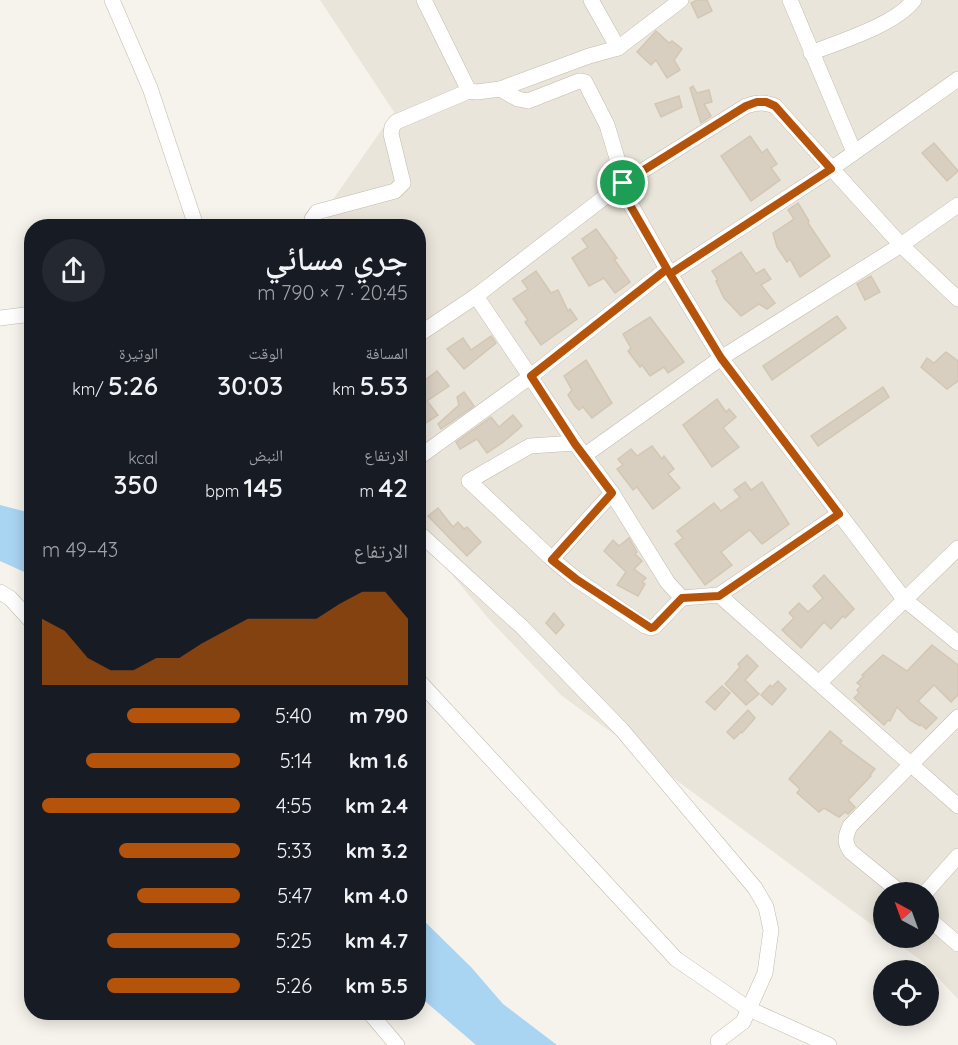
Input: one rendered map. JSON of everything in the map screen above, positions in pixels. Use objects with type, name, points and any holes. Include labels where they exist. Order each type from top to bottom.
[{"type":"street","points":[[112,0],[150,88],[194,219]]},
{"type":"street","points":[[591,0],[618,48]]},
{"type":"street","points":[[312,219],[317,212],[395,191],[401,187],[403,183],[391,134],[396,122],[469,91],[500,89],[589,56],[618,48],[681,0]]},
{"type":"street","points":[[790,0],[854,152]]},
{"type":"street","points":[[811,53],[887,22],[903,12],[914,0]]},
{"type":"street","points":[[431,2],[469,91]]},
{"type":"street","points":[[426,450],[531,376],[668,272],[831,169],[958,79]]},
{"type":"street","points":[[500,89],[528,101],[579,81],[585,82],[607,125],[630,205],[721,358],[904,599],[958,643]]},
{"type":"street","points":[[426,330],[476,296],[623,183],[746,106],[757,102],[766,102],[775,106],[901,245],[958,299]]},
{"type":"street","points":[[839,514],[719,596],[682,598],[651,628],[576,579],[552,560],[469,481],[530,446],[580,449],[901,245],[958,205]]},
{"type":"street","points":[[476,296],[612,493],[668,583],[682,598]]},
{"type":"street","points":[[0,318],[24,315]]},
{"type":"street","points":[[552,560],[612,493]]},
{"type":"street","points":[[426,539],[522,627],[622,730],[755,888],[765,907],[771,930],[765,973],[743,1022],[718,1041]]},
{"type":"street","points":[[819,683],[958,548]]},
{"type":"street","points":[[0,592],[10,598],[24,613]]},
{"type":"street","points":[[719,596],[958,806]]},
{"type":"street","points":[[426,689],[676,959],[749,1009],[829,1045]]},
{"type":"street","points":[[888,882],[851,852],[845,844],[845,836],[850,826],[958,717]]},
{"type":"street","points":[[935,882],[958,856]]},
{"type":"street","points":[[939,928],[958,944]]},
{"type":"street","points":[[376,1020],[398,1045]]},
{"type":"shaded area","points":[[320,0],[958,0],[958,999],[939,979],[939,960],[921,960],[904,948],[939,948],[939,882],[873,882],[873,926],[561,695],[488,618],[426,543],[426,219],[328,219],[327,208],[394,112]]},
{"type":"water","points":[[0,505],[24,511],[24,572],[0,561]]},
{"type":"water","points":[[426,923],[471,967],[503,1004],[557,1045],[476,1045],[426,1002]]},
{"type":"building","points":[[697,0],[707,0],[712,11],[698,18],[691,3]]},
{"type":"building","points":[[656,31],[669,43],[672,41],[682,49],[674,60],[680,70],[667,78],[656,60],[651,65],[637,52]]},
{"type":"building","points":[[693,86],[697,93],[709,90],[712,102],[704,104],[711,116],[701,123],[690,88]]},
{"type":"building","points":[[679,96],[682,107],[661,117],[655,104]]},
{"type":"building","points":[[750,136],[762,153],[767,149],[777,164],[771,168],[780,180],[751,201],[721,156]]},
{"type":"building","points":[[934,143],[958,171],[947,181],[922,153]]},
{"type":"building","points":[[798,203],[830,256],[800,277],[790,259],[787,262],[777,247],[773,233],[794,219],[788,210]]},
{"type":"building","points":[[596,229],[617,258],[614,259],[630,282],[615,293],[604,278],[589,286],[572,258],[588,247],[582,239]]},
{"type":"building","points":[[741,252],[756,274],[764,269],[771,279],[761,285],[775,303],[767,309],[759,304],[741,316],[724,298],[716,281],[718,280],[712,271]]},
{"type":"building","points":[[536,271],[551,293],[558,290],[568,311],[570,309],[577,319],[541,345],[525,322],[528,320],[513,299],[528,289],[522,281]]},
{"type":"building","points":[[871,276],[880,292],[865,300],[857,284]]},
{"type":"building","points":[[837,316],[846,328],[772,380],[763,366]]},
{"type":"building","points":[[650,317],[684,362],[668,373],[664,367],[650,376],[628,351],[631,348],[623,334]]},
{"type":"building","points":[[491,336],[496,343],[464,369],[447,349],[463,338],[471,350]]},
{"type":"building","points":[[946,352],[958,361],[958,381],[947,389],[921,367],[927,358],[934,363]]},
{"type":"building","points":[[586,360],[612,403],[592,418],[583,407],[579,410],[575,406],[568,395],[572,390],[564,376]]},
{"type":"building","points":[[437,371],[449,386],[427,401],[438,415],[426,423],[426,379]]},
{"type":"building","points":[[883,387],[889,397],[818,446],[811,436]]},
{"type":"building","points":[[464,392],[474,406],[441,429],[438,424],[459,405],[457,397]]},
{"type":"building","points":[[717,399],[726,412],[729,409],[736,417],[723,428],[739,447],[712,467],[683,425]]},
{"type":"building","points":[[513,415],[522,426],[487,453],[477,439],[460,449],[456,442],[491,417],[499,427]]},
{"type":"building","points":[[652,446],[674,469],[668,474],[680,488],[653,509],[637,487],[633,490],[617,469],[623,465],[618,459],[631,449],[637,456]]},
{"type":"building","points":[[745,482],[751,490],[762,482],[789,524],[762,544],[750,530],[747,532],[721,552],[732,565],[705,585],[675,544],[683,538],[677,531],[714,503],[721,511],[740,497],[734,490]]},
{"type":"building","points":[[438,508],[453,527],[458,522],[464,529],[467,527],[481,542],[467,556],[428,516]]},
{"type":"building","points":[[629,538],[637,552],[635,554],[642,561],[634,569],[646,578],[642,582],[645,584],[638,596],[617,585],[626,572],[604,551],[613,540],[619,546]]},
{"type":"building","points":[[824,575],[854,609],[845,618],[843,616],[831,629],[824,622],[801,648],[782,630],[794,618],[789,613],[799,603],[808,612],[823,598],[813,586]]},
{"type":"building","points":[[554,613],[564,625],[556,634],[546,623]]},
{"type":"building","points":[[932,645],[958,665],[958,695],[951,702],[934,685],[918,701],[937,718],[926,729],[921,724],[920,726],[910,720],[897,707],[890,721],[888,720],[884,725],[854,698],[859,693],[857,690],[861,686],[857,683],[864,676],[862,675],[883,655],[907,671]]},
{"type":"building","points":[[747,655],[758,666],[745,680],[759,694],[746,705],[725,684]]},
{"type":"building","points":[[778,681],[786,689],[772,705],[761,695],[770,685],[772,687]]},
{"type":"building","points":[[722,686],[730,693],[715,710],[706,702]]},
{"type":"building","points":[[748,710],[755,718],[734,739],[727,732]]},
{"type":"building","points":[[830,731],[842,741],[840,743],[875,769],[848,800],[855,807],[848,814],[845,812],[839,817],[824,808],[819,812],[797,793],[800,789],[789,779]]},
{"type":"route","points":[[757,102],[766,102],[775,106],[831,169],[670,274],[721,358],[839,514],[719,596],[682,598],[651,628],[576,579],[552,560],[612,493],[575,444],[531,376],[667,269],[630,205],[623,183],[746,106],[757,102]]}]
